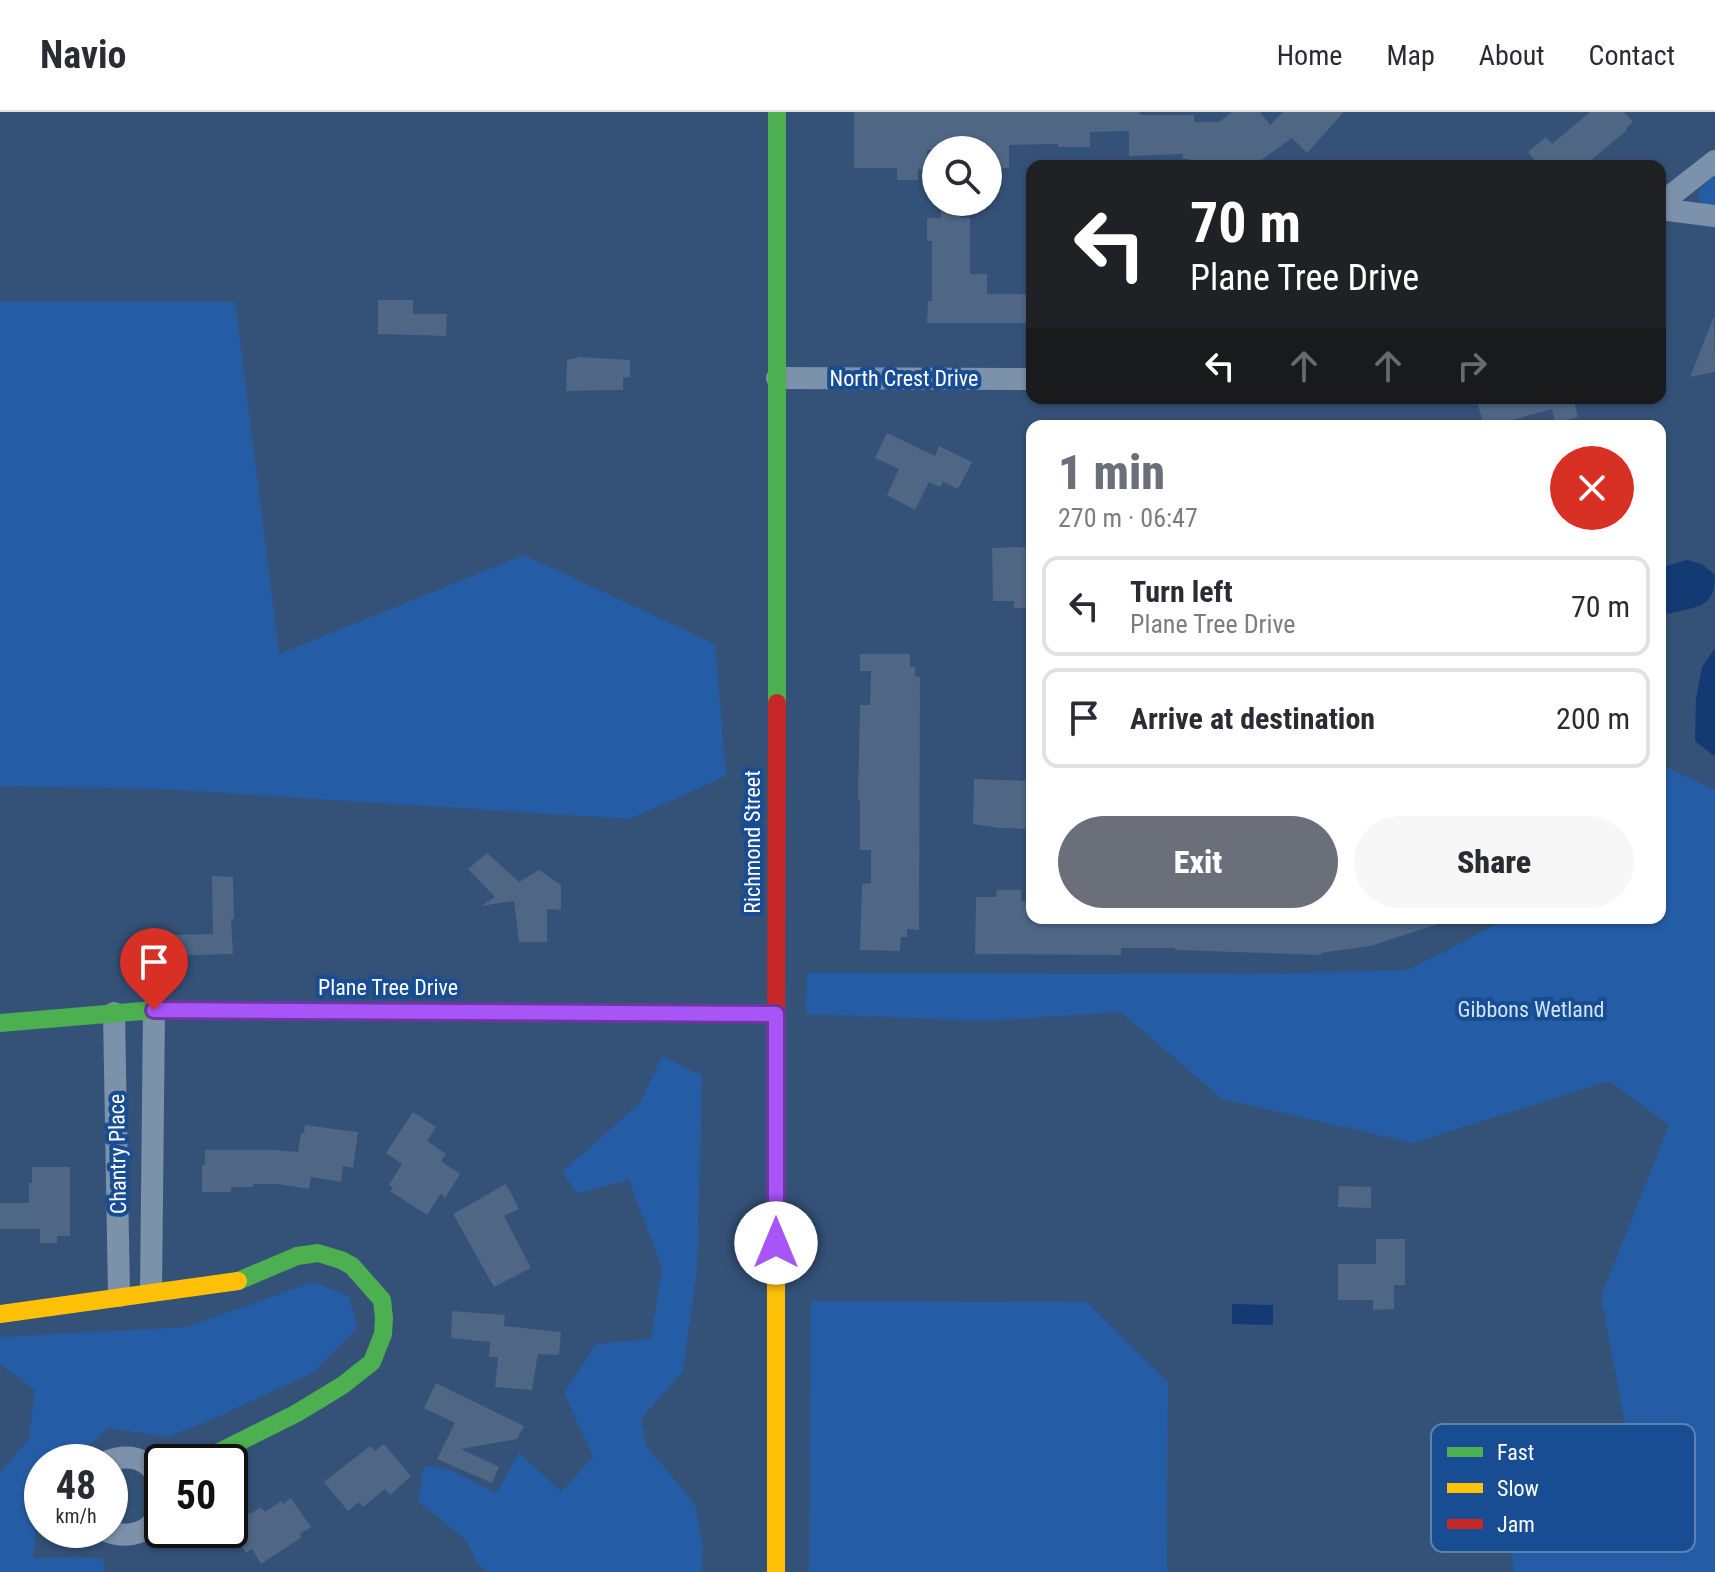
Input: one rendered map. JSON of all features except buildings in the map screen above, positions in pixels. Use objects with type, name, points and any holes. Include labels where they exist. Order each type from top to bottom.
[{"type":"main road","name":"Richmond Street","points":[[776,1572],[777,112]]},
{"type":"main road","name":"Plane Tree Drive","points":[[0,1023],[154,1010],[776,1014]]},
{"type":"main road","points":[[0,1314],[243,1280],[297,1256],[318,1253],[352,1266],[382,1300],[383,1334],[372,1362],[343,1385],[297,1413],[235,1444]]},
{"type":"street","points":[[1666,201],[1715,161]]},
{"type":"street","points":[[1666,207],[1715,216]]},
{"type":"street","name":"North Crest Drive","points":[[777,378],[1026,379]]},
{"type":"street","name":"Chantry Place","points":[[151,1291],[154,1010]]},
{"type":"street","name":"Chantry Place","points":[[114,1013],[119,1296]]},
{"type":"green space","points":[[1715,174],[1715,206],[1699,200],[1698,192]]},
{"type":"green space","points":[[0,302],[235,302],[279,654],[524,555],[715,644],[726,776],[630,819],[162,789],[0,786]]},
{"type":"green space","name":"Gibbons Wetland","points":[[1666,767],[1715,790],[1715,1572],[1513,1572],[1512,1552],[1695,1552],[1695,1424],[1622,1424],[1625,1423],[1601,1297],[1669,1125],[1609,1081],[1413,1143],[1222,1099],[1121,1012],[985,1021],[806,1014],[807,973],[1271,974],[1408,970],[1497,924],[1666,924]]},
{"type":"green space","points":[[662,1056],[702,1076],[697,1270],[683,1371],[641,1419],[646,1446],[695,1504],[703,1549],[701,1572],[487,1572],[478,1564],[466,1540],[418,1501],[424,1466],[448,1469],[497,1493],[519,1452],[561,1492],[593,1457],[564,1393],[596,1344],[651,1339],[662,1268],[629,1180],[577,1193],[562,1172],[640,1103]]},
{"type":"green space","points":[[313,1282],[349,1296],[357,1328],[314,1372],[168,1437],[108,1428],[91,1444],[25,1444],[29,1439],[35,1390],[0,1364],[0,1337],[187,1327]]},
{"type":"green space","points":[[811,1301],[1086,1302],[1168,1382],[1167,1572],[809,1572]]},
{"type":"green space","points":[[24,1445],[24,1548],[34,1548],[33,1558],[103,1558],[105,1572],[0,1572],[0,1472]]},
{"type":"shaded area","points":[[1687,560],[1702,564],[1715,575],[1708,600],[1696,607],[1669,614],[1666,611],[1666,566]]},
{"type":"shaded area","points":[[1715,648],[1714,756],[1695,741],[1696,699],[1702,667]]},
{"type":"shaded area","points":[[1232,1304],[1273,1305],[1273,1325],[1232,1324]]},
{"type":"traffic: fast","points":[[777,112],[777,703]]},
{"type":"traffic: fast","points":[[0,1023],[154,1010],[776,1014]]},
{"type":"traffic: fast","points":[[235,1444],[297,1413],[343,1385],[372,1362],[383,1334],[384,1318],[382,1300],[352,1266],[318,1253],[297,1256],[238,1281]]},
{"type":"traffic: slow","points":[[776,1071],[776,1572]]},
{"type":"traffic: slow","points":[[0,1314],[238,1281]]},
{"type":"traffic: jam","points":[[776,1071],[777,703]]},
{"type":"route","points":[[154,1010],[776,1014],[776,1243]]}]
